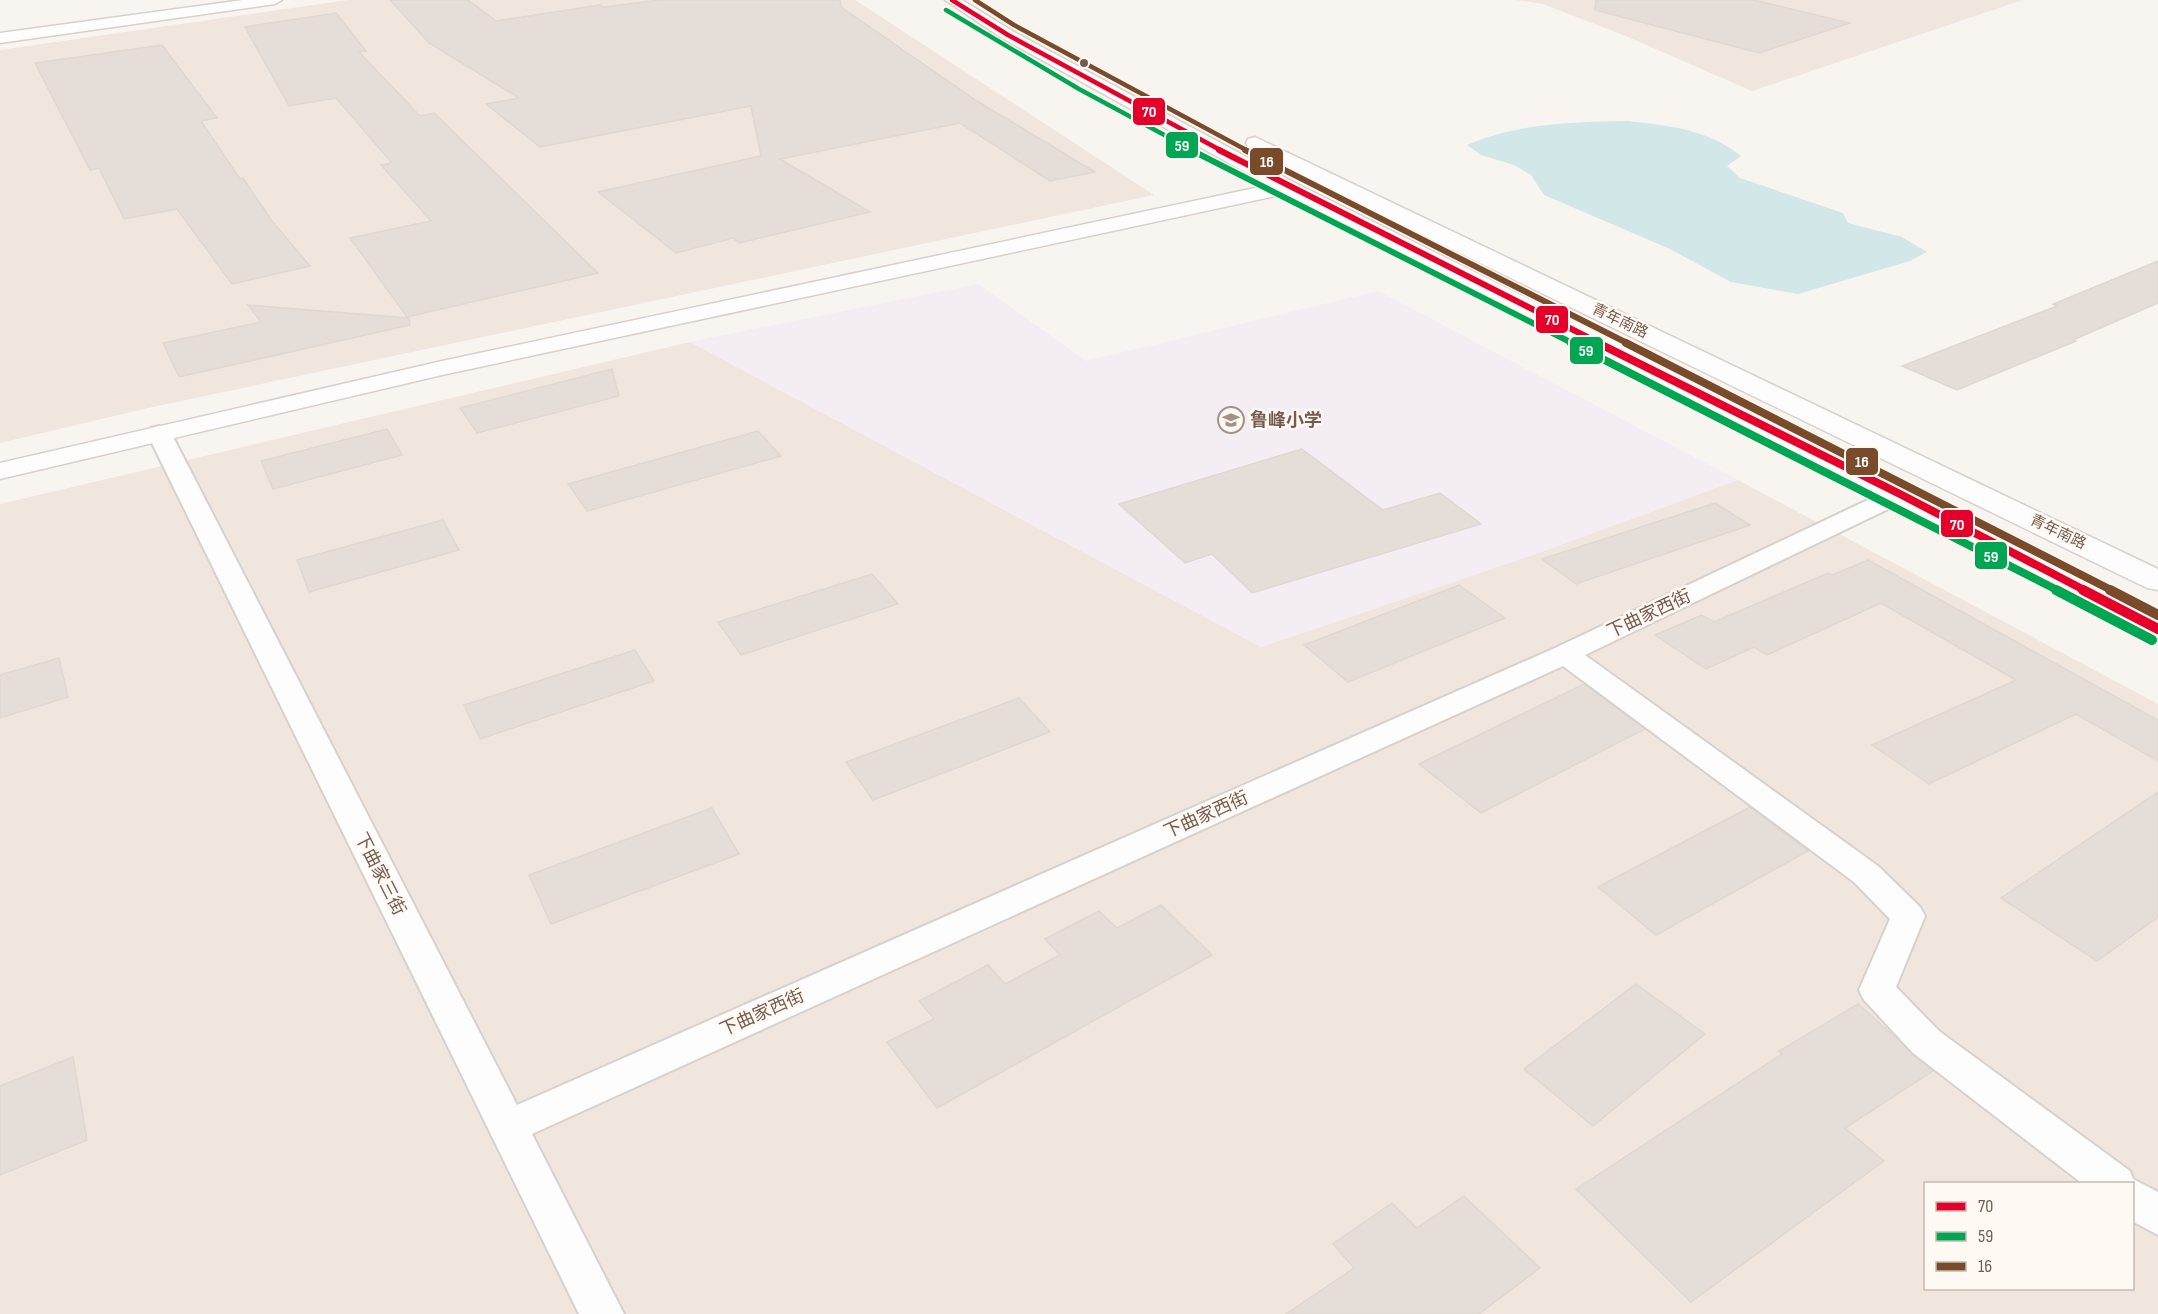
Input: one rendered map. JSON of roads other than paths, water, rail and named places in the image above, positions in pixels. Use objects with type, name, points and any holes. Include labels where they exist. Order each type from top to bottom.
[{"type":"main road","points":[[0,38],[275,0]]},
{"type":"main road","name":"青年南路","points":[[952,0],[1008,35],[1288,187],[1900,494],[2158,629]]},
{"type":"main road","name":"青年南路","points":[[992,0],[1042,30],[1327,181],[2158,581]]},
{"type":"main road","points":[[0,471],[442,368],[1288,187]]},
{"type":"street","name":"下曲家三街","points":[[159,434],[602,1314]]},
{"type":"street","name":"下曲家西街","points":[[508,1127],[1565,654],[1900,494]]},
{"type":"street","points":[[1565,654],[1866,874],[1908,916],[1877,990],[1926,1042],[2112,1182]]},
{"type":"street","points":[[2134,1198],[2158,1216]]},
{"type":"place","name":"鲁峰小学","points":[[1231,420]]}]
